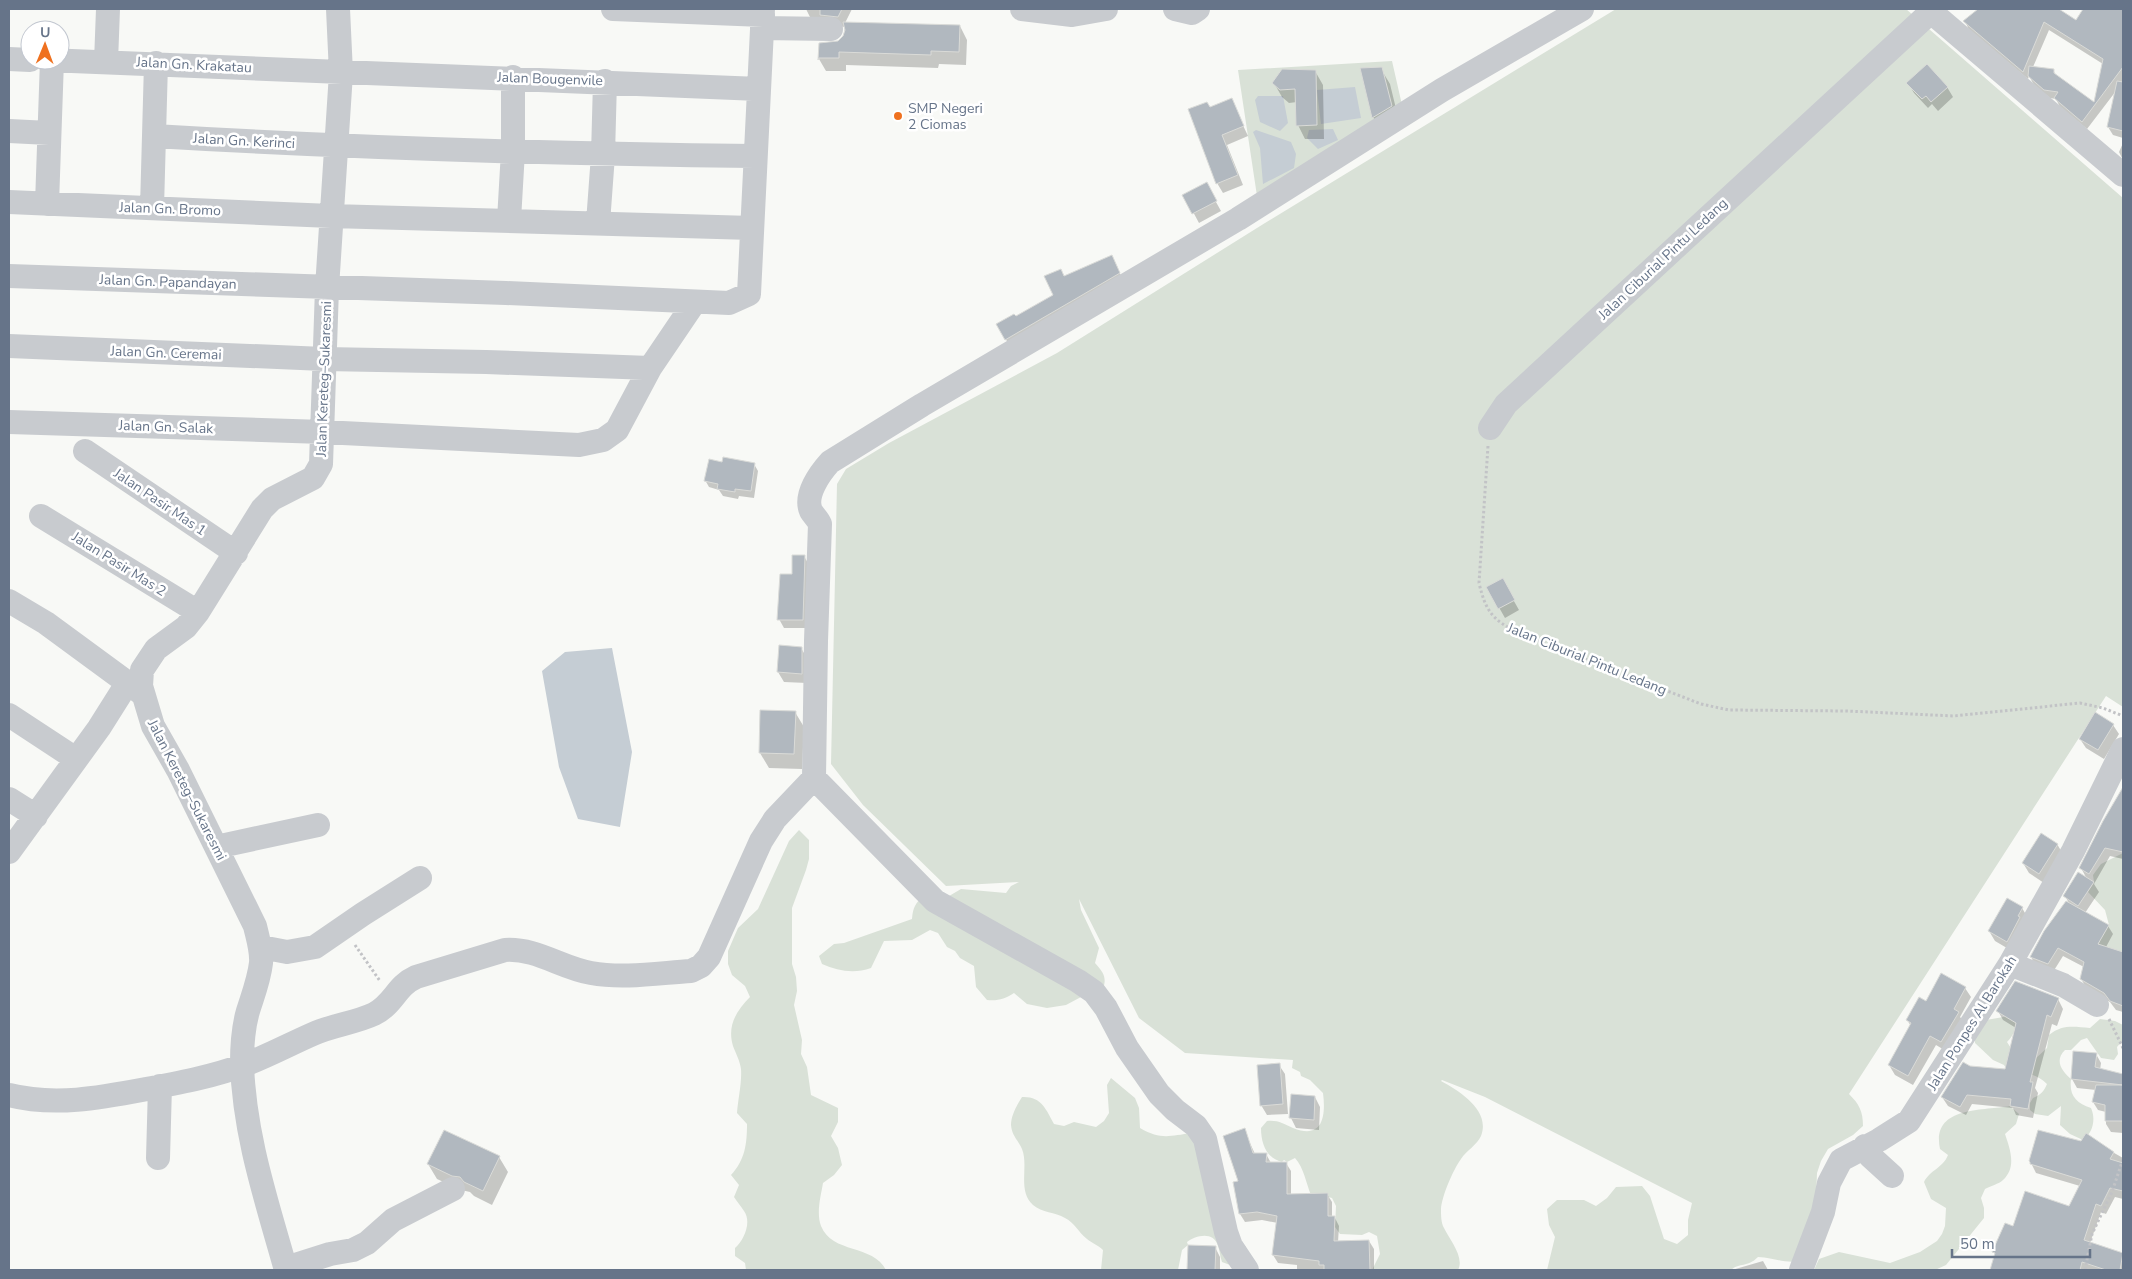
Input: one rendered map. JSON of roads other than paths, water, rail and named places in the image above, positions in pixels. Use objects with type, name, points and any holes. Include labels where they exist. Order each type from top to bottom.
[{"type":"street","points":[[106,62],[108,9]]},
{"type":"street","name":"Jalan Kereteg–Sukaresmi","points":[[286,1269],[257,1170],[250,1133],[242,1066],[244,1026],[258,980],[261,962],[255,926],[178,770],[153,726],[136,688],[142,670],[151,656],[168,639],[186,627],[198,612],[262,509],[272,499],[306,482],[317,472],[320,464],[323,432],[327,288],[340,73],[338,9]]},
{"type":"street","points":[[613,9],[763,17],[830,29]]},
{"type":"street","points":[[1022,9],[1072,15],[1106,9]]},
{"type":"street","points":[[1175,9],[1192,13],[1198,9]]},
{"type":"street","points":[[10,1100],[64,1101],[91,1099],[186,1082],[242,1066],[313,1034],[375,1013],[393,1000],[399,988],[405,982],[416,977],[505,950],[533,952],[578,970],[604,975],[691,971],[701,966],[713,949],[761,841],[775,819],[814,778],[820,524],[812,513],[809,504],[820,473],[830,462],[922,405],[1238,219],[1442,90],[1582,9]]},
{"type":"street","points":[[1932,10],[2123,175]]},
{"type":"street","name":"Jalan Ciburial Pintu Ledang","points":[[1490,428],[1506,404],[1932,10]]},
{"type":"street","points":[[752,228],[763,17]]},
{"type":"street","name":"Jalan Gn. Krakatau","points":[[70,61],[156,63],[340,73]]},
{"type":"street","points":[[152,208],[156,63]]},
{"type":"street","points":[[47,204],[52,70]]},
{"type":"street","name":"Jalan Bougenvile","points":[[340,73],[513,77],[759,89]]},
{"type":"street","points":[[508,220],[512,151],[513,77]]},
{"type":"street","points":[[598,223],[603,155],[605,81]]},
{"type":"street","points":[[9,131],[50,133]]},
{"type":"street","name":"Jalan Gn. Kerinci","points":[[154,136],[335,147],[603,155],[755,156]]},
{"type":"street","name":"Jalan Gn. Bromo","points":[[9,202],[331,216],[752,228]]},
{"type":"street","name":"Jalan Gn. Papandayan","points":[[9,276],[506,293],[694,303],[729,303],[749,294],[752,228]]},
{"type":"street","name":"Jalan Gn. Salak","points":[[9,422],[323,432],[579,445],[603,440],[618,430],[650,368],[694,303]]},
{"type":"street","name":"Jalan Gn. Ceremai","points":[[9,346],[324,359],[650,368]]},
{"type":"street","name":"Jalan Pasir Mas 1","points":[[85,451],[236,553]]},
{"type":"street","name":"Jalan Pasir Mas 2","points":[[41,516],[198,612]]},
{"type":"street","points":[[9,601],[46,623],[136,688],[99,728],[9,852]]},
{"type":"street","points":[[9,715],[76,759]]},
{"type":"street","name":"Jalan Ponpes Al Barokah","points":[[1801,1270],[1823,1212],[1829,1183],[1840,1160],[1879,1140],[1909,1121],[2010,964],[2073,851],[2123,749]]},
{"type":"street","points":[[814,778],[935,901],[1078,981],[1094,992],[1106,1008],[1141,1071],[1159,1094],[1196,1126],[1204,1139],[1226,1232],[1231,1246],[1247,1270]]},
{"type":"street","points":[[9,799],[36,816]]},
{"type":"street","points":[[216,847],[318,825]]},
{"type":"street","points":[[260,947],[287,952],[316,948],[343,928],[420,878]]},
{"type":"street","points":[[2010,964],[2063,985],[2097,1005]]},
{"type":"street","points":[[158,1158],[160,1086]]},
{"type":"street","points":[[1865,1146],[1870,1156],[1892,1176]]},
{"type":"street","points":[[286,1269],[330,1254],[353,1250],[367,1244],[393,1220],[453,1189]]},
{"type":"place","name":"SMP Negeri 2 Ciomas","points":[[898,116]]}]
